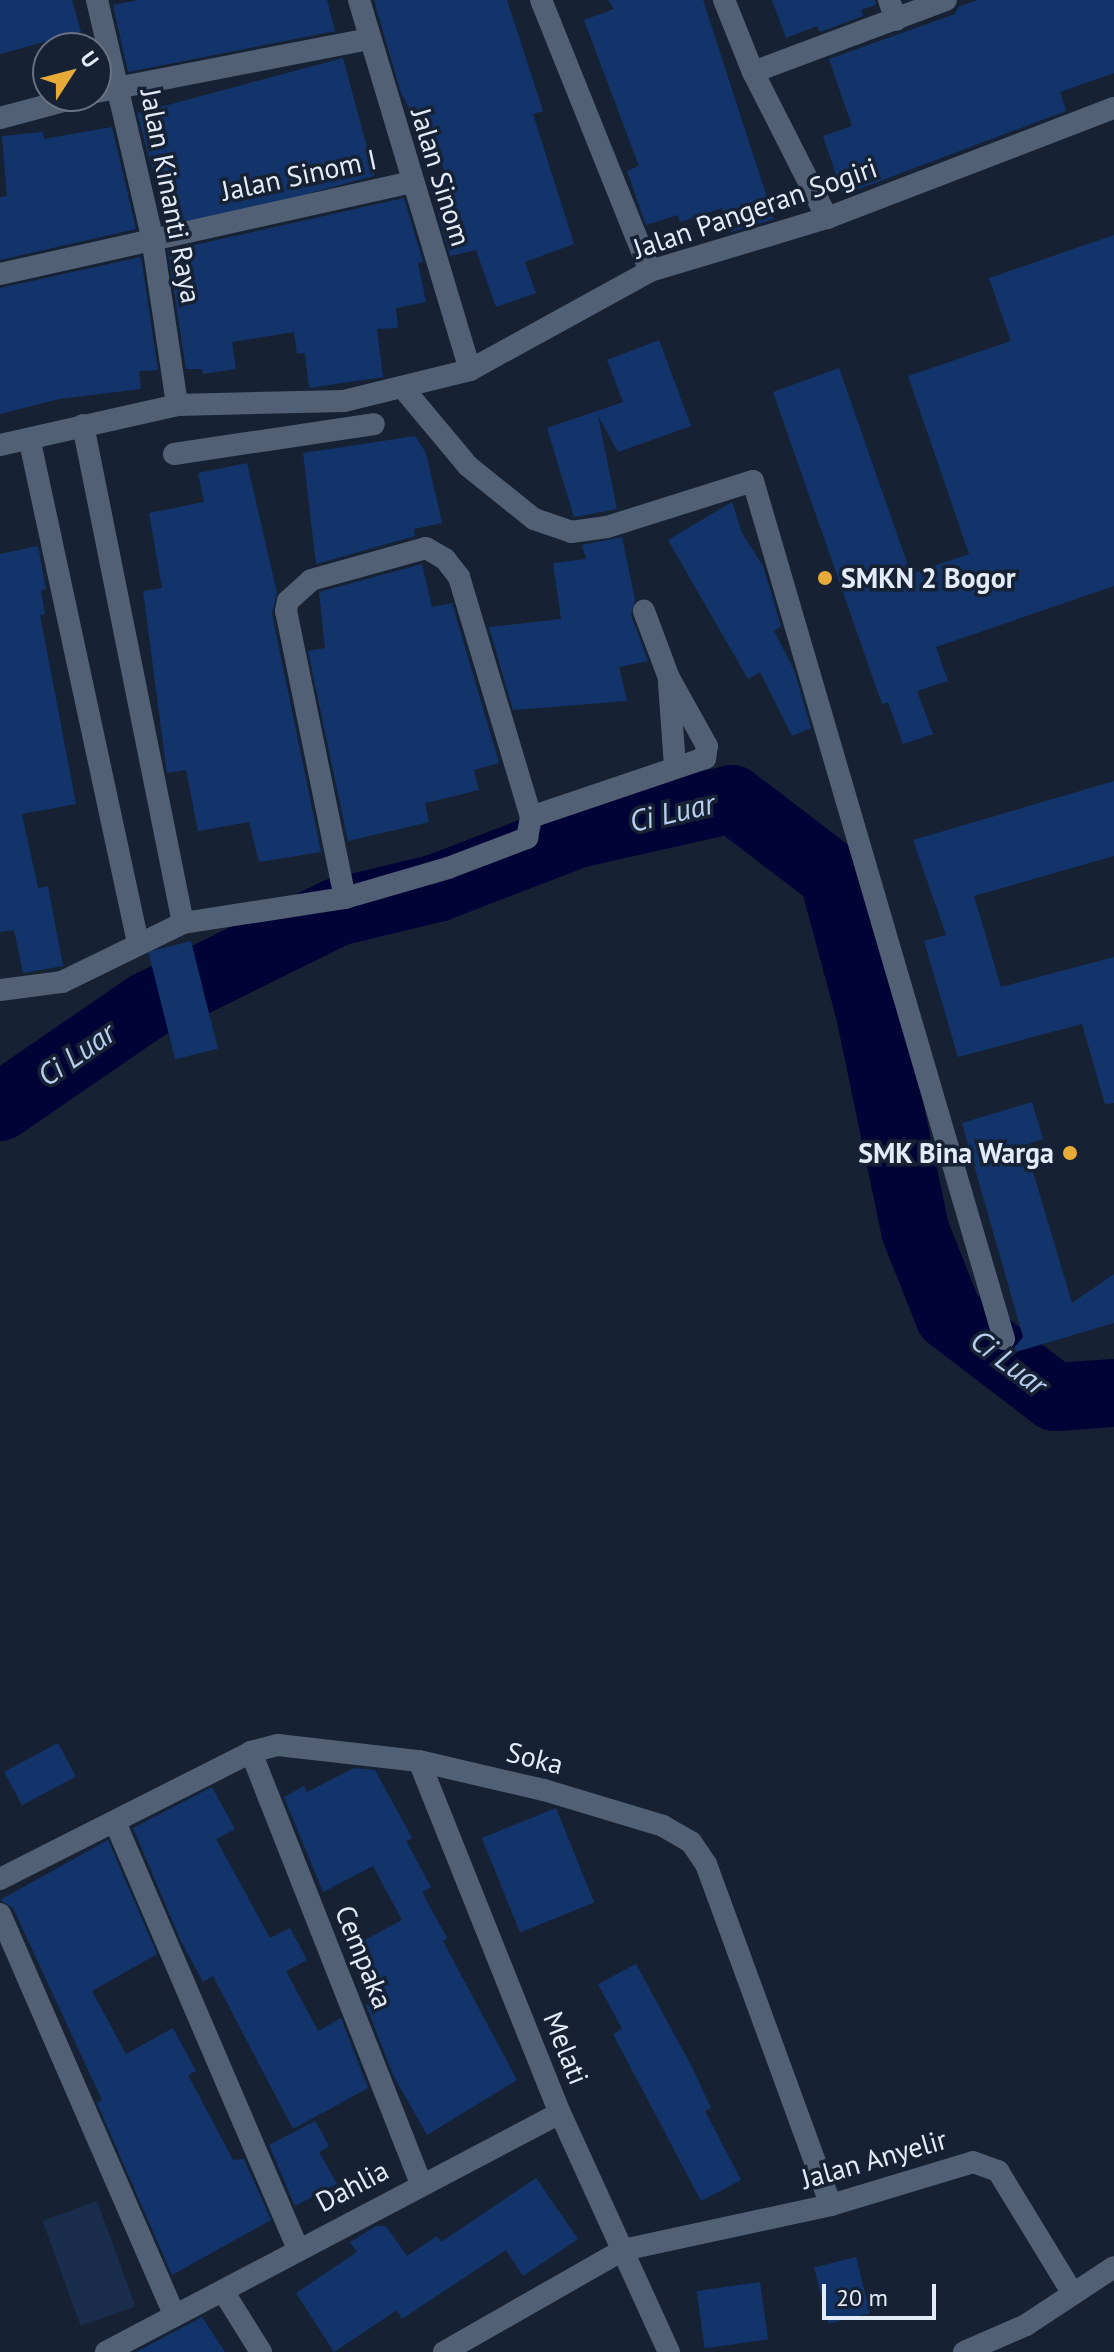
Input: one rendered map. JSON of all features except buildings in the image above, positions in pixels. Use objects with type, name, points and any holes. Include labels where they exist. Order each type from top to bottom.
[{"type":"street","name":"Jalan Kinanti Raya","points":[[97,0],[152,237],[177,405]]},
{"type":"street","name":"Jalan Sinom","points":[[359,0],[411,182],[470,370]]},
{"type":"street","points":[[541,0],[650,271]]},
{"type":"street","points":[[724,0],[753,72],[827,218]]},
{"type":"street","points":[[753,72],[893,10],[946,0]]},
{"type":"street","points":[[112,88],[369,39]]},
{"type":"street","name":"Jalan Pangeran Sogiri","points":[[0,445],[30,442],[83,425],[177,405],[344,401],[470,370],[650,271],[827,218],[1114,108]]},
{"type":"street","points":[[0,118],[32,109]]},
{"type":"street","name":"Jalan Sinom I","points":[[0,274],[152,237],[411,182]]},
{"type":"street","points":[[402,387],[468,466],[534,519],[571,532],[632,521],[753,481],[1004,1339]]},
{"type":"street","points":[[281,403],[288,437]]},
{"type":"street","points":[[174,454],[374,424]]},
{"type":"street","points":[[83,425],[183,923]]},
{"type":"street","points":[[30,442],[138,943]]},
{"type":"street","points":[[0,990],[62,982],[183,923],[345,898],[527,838],[531,817],[459,577],[445,559],[426,548],[311,580],[288,601],[286,611],[345,898]]},
{"type":"street","points":[[531,817],[705,758],[708,751],[669,678],[644,611]]},
{"type":"street","points":[[669,678],[675,766]]},
{"type":"street","name":"Soka","points":[[0,1879],[251,1752],[278,1745],[419,1761],[544,1790],[663,1826],[691,1842],[706,1864],[831,2205]]},
{"type":"street","name":"Cempaka","points":[[251,1752],[421,2184]]},
{"type":"street","name":"Melati","points":[[419,1761],[560,2113],[669,2352]]},
{"type":"street","points":[[115,1822],[298,2248]]},
{"type":"street","points":[[0,1914],[175,2316]]},
{"type":"street","name":"Dahlia","points":[[106,2352],[298,2248],[560,2113]]},
{"type":"street","name":"Jalan Anyelir","points":[[444,2352],[623,2250],[831,2205],[984,2162],[998,2171],[1073,2294]]},
{"type":"street","points":[[964,2352],[1026,2325],[1114,2267]]},
{"type":"street","points":[[223,2291],[261,2352]]},
{"type":"shaded area","points":[[97,2201],[135,2306],[81,2326],[42,2221]]},
{"type":"waterway","name":"Ci Luar","points":[[0,1107],[147,1006],[337,912],[437,888],[577,834],[732,799],[833,876],[869,1009],[915,1230],[949,1316],[1055,1397],[1114,1393]]},
{"type":"place","name":"SMKN 2 Bogor","points":[[825,578]]},
{"type":"place","name":"SMK Bina Warga","points":[[1070,1153]]}]
